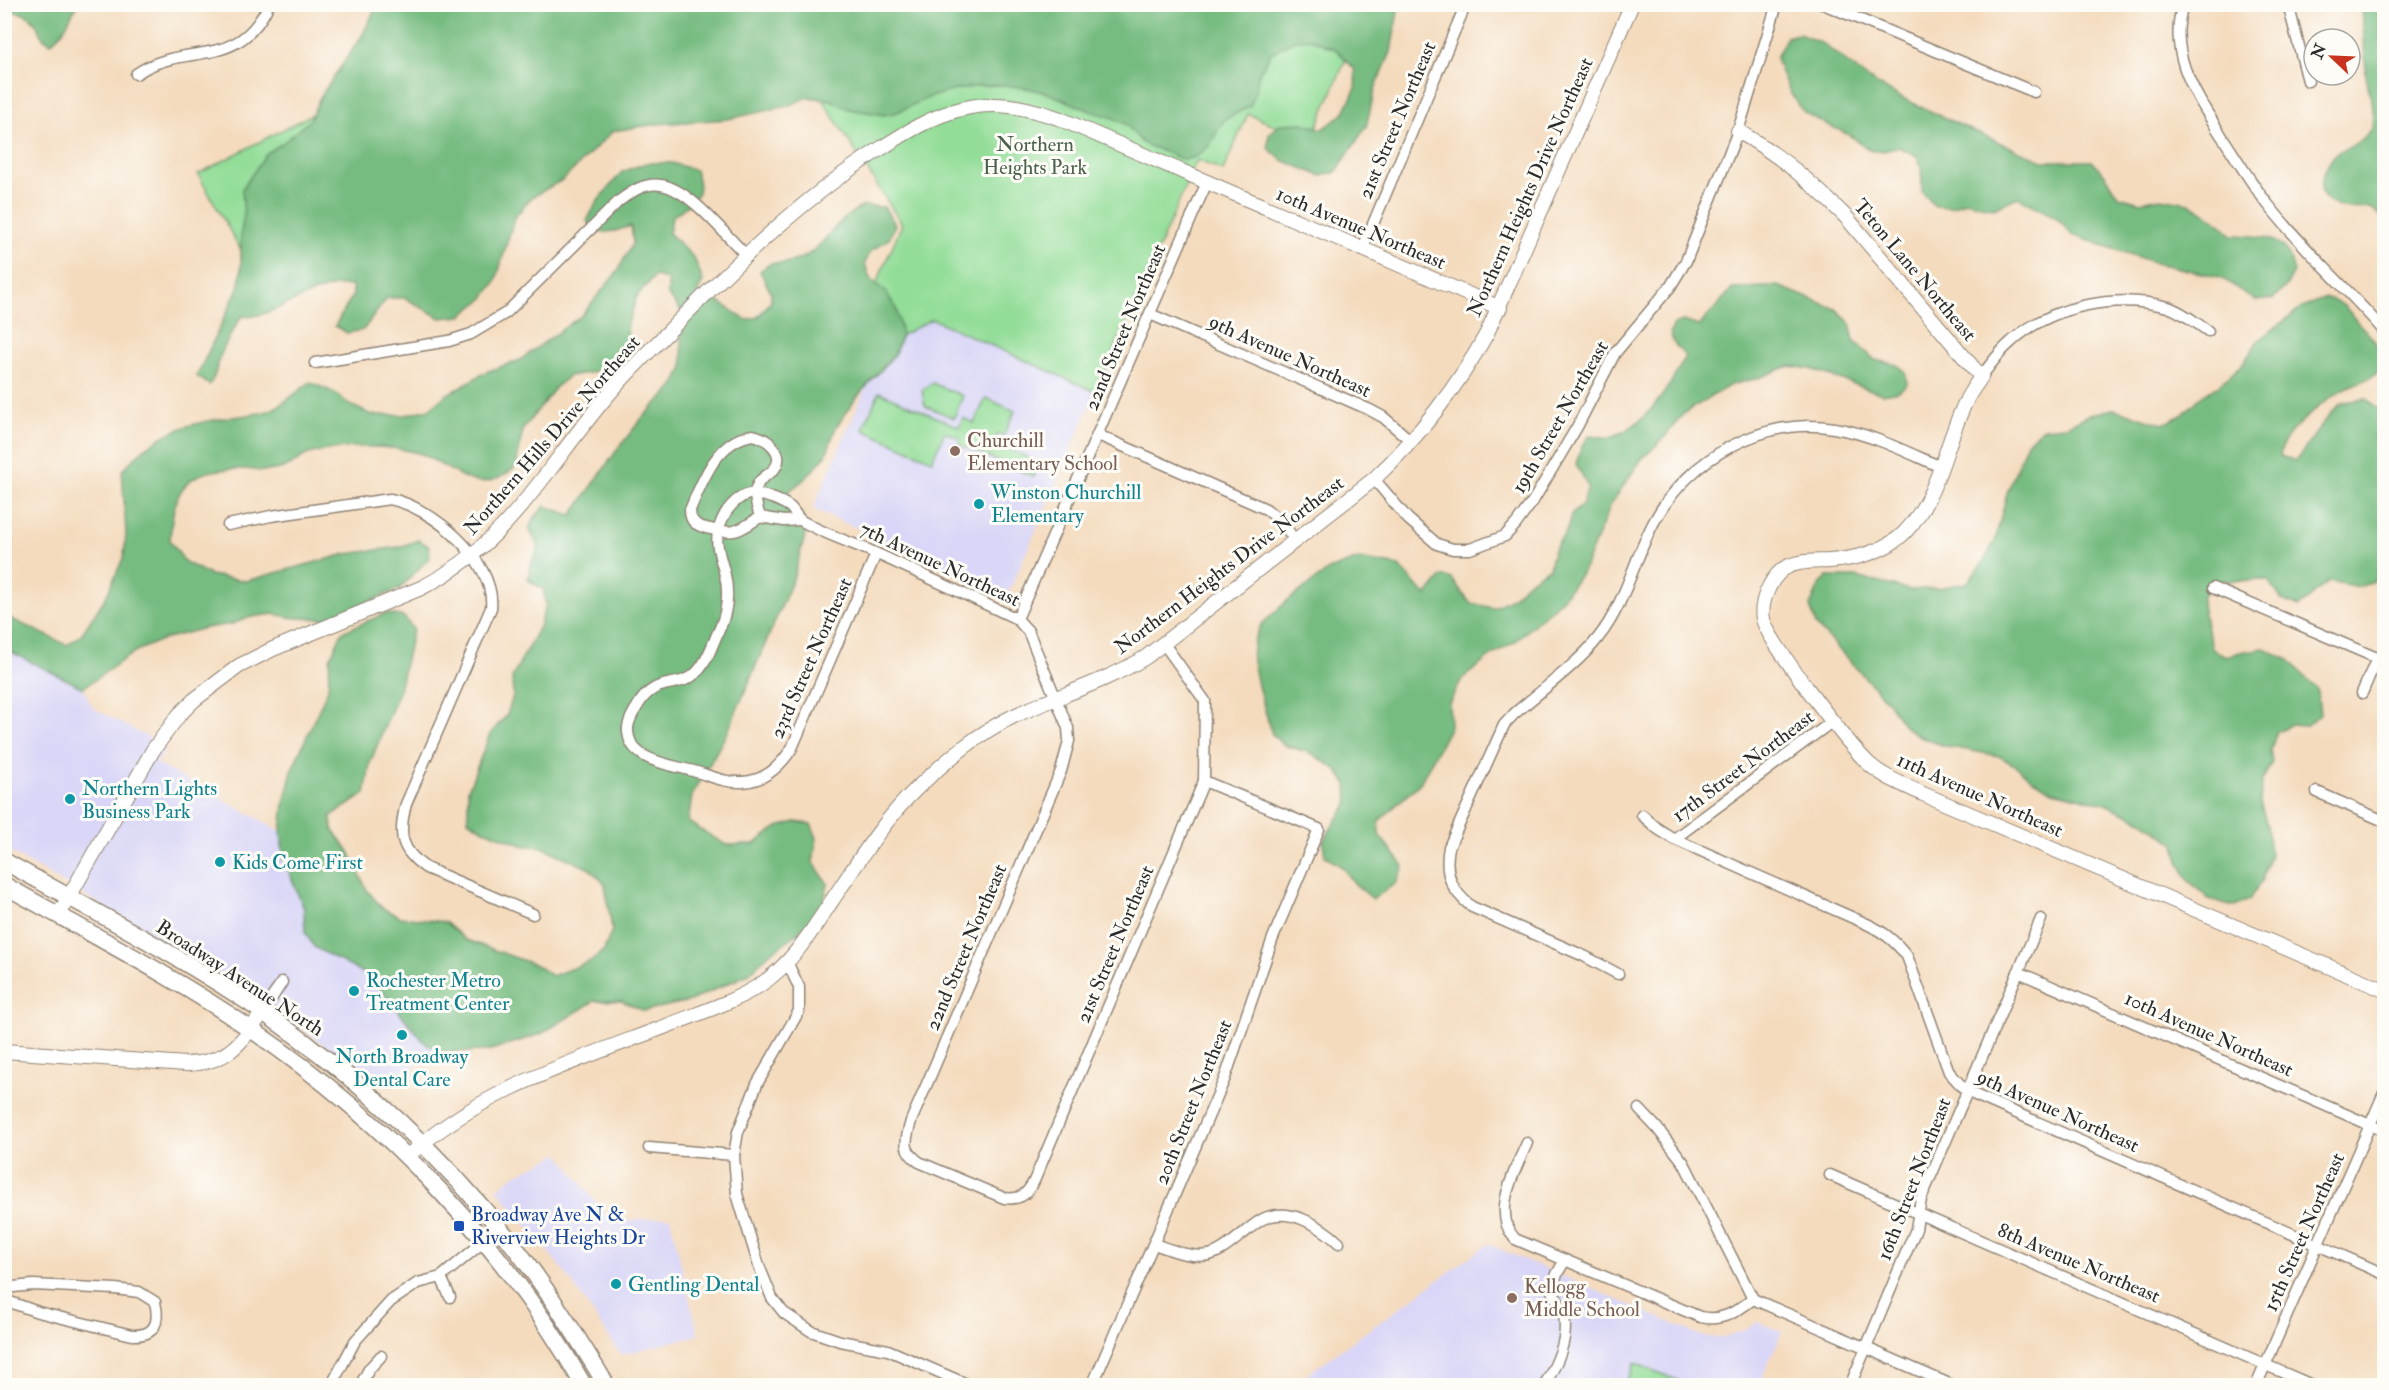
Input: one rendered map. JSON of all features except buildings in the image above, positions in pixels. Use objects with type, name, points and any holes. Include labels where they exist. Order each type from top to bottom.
[{"type":"main road","name":"Broadway Avenue North","points":[[4,861],[202,974],[263,1012],[330,1062],[423,1143],[499,1229],[551,1297],[607,1386]]},
{"type":"main road","name":"Broadway Avenue North","points":[[4,885],[250,1029],[345,1102],[407,1157],[451,1202],[484,1241],[526,1296],[584,1386]]},
{"type":"street","points":[[136,74],[159,62],[214,52],[234,44],[256,27],[269,4]]},
{"type":"street","name":"21st Street Northeast","points":[[1362,249],[1466,4]]},
{"type":"street","name":"Northern Heights Drive Northeast","points":[[407,1157],[458,1117],[509,1090],[735,1000],[762,983],[787,962],[814,928],[897,809],[941,765],[989,729],[1015,715],[1125,671],[1164,644],[1374,480],[1410,440],[1466,369],[1481,345],[1500,308],[1632,4]]},
{"type":"street","name":"19th Street Northeast","points":[[1374,480],[1408,519],[1437,544],[1453,549],[1470,549],[1505,536],[1516,524],[1577,427],[1615,353],[1670,287],[1686,261],[1738,131],[1777,4]]},
{"type":"street","points":[[1823,4],[2034,92]]},
{"type":"street","points":[[2183,4],[2178,28],[2179,48],[2182,64],[2198,98],[2269,207],[2385,331]]},
{"type":"street","points":[[2288,4],[2302,58]]},
{"type":"street","name":"Northern Hills Drive Northeast","points":[[58,915],[153,750],[179,715],[194,700],[239,666],[273,649],[421,588],[444,576],[472,556],[504,527],[609,394],[746,255],[794,213],[868,157],[924,123],[951,112],[979,105],[1017,106],[1058,118],[1207,182]]},
{"type":"street","name":"Teton Lane Northeast","points":[[1738,131],[1789,163],[1833,204],[1981,377]]},
{"type":"street","name":"10th Avenue Northeast","points":[[1207,182],[1500,308]]},
{"type":"street","name":"22nd Street Northeast","points":[[1017,619],[1207,182]]},
{"type":"street","points":[[315,363],[449,341],[486,327],[506,313],[619,201],[631,191],[644,186],[659,184],[674,189],[687,198],[746,255]]},
{"type":"street","points":[[1618,974],[1584,956],[1472,908],[1460,899],[1452,886],[1447,875],[1446,862],[1449,847],[1504,725],[1599,638],[1623,598],[1646,538],[1675,491],[1712,457],[1765,432],[1784,428],[1818,426],[1855,432],[1877,439],[1941,467],[1967,400],[1981,377],[2012,340],[2035,325],[2062,312],[2099,302],[2142,302],[2169,307],[2186,315],[2208,331]]},
{"type":"street","name":"9th Avenue Northeast","points":[[1150,314],[1368,409],[1383,417],[1410,440]]},
{"type":"street","points":[[760,517],[755,493],[758,483],[775,468],[778,460],[777,451],[770,443],[762,437],[753,435],[736,440],[725,448],[702,481],[690,510],[691,518],[695,524],[735,531],[760,517],[784,522],[800,520]]},
{"type":"street","points":[[1098,435],[1266,509],[1283,523],[1294,541]]},
{"type":"street","name":"11th Avenue Northeast","points":[[1941,467],[1926,505],[1915,521],[1889,545],[1852,557],[1799,563],[1782,570],[1771,583],[1762,609],[1766,628],[1833,721],[1869,764],[1901,784],[2385,990]]},
{"type":"street","points":[[719,529],[724,514],[731,505],[742,496],[755,493],[790,508],[800,520]]},
{"type":"street","points":[[228,525],[271,516],[390,499],[406,502],[422,510],[443,525],[472,556],[485,573],[490,585],[491,608],[406,804],[402,833],[405,847],[413,859],[426,868],[533,914]]},
{"type":"street","name":"7th Avenue Northeast","points":[[800,520],[1017,619],[1028,631],[1057,698]]},
{"type":"street","name":"23rd Street Northeast","points":[[719,529],[716,541],[724,573],[726,606],[724,618],[704,663],[690,677],[682,681],[660,685],[649,691],[641,699],[628,726],[634,747],[643,755],[665,765],[729,782],[743,782],[772,772],[784,761],[792,748],[876,554]]},
{"type":"street","points":[[2213,588],[2381,660],[2362,693]]},
{"type":"street","name":"21st Street Northeast","points":[[961,1180],[1004,1198],[1015,1200],[1030,1190],[1204,781],[1205,701],[1164,644]]},
{"type":"street","name":"22nd Street Northeast","points":[[961,1180],[910,1156],[906,1147],[907,1136],[911,1120],[1061,771],[1069,741],[1068,728],[1057,698]]},
{"type":"street","name":"17th Street Northeast","points":[[1674,839],[1833,721]]},
{"type":"street","name":"20th Street Northeast","points":[[1092,1386],[1225,1078],[1273,938],[1319,829],[1204,781]]},
{"type":"street","points":[[2317,792],[2385,821]]},
{"type":"street","name":"9th Avenue Northeast","points":[[1642,815],[1658,830],[1674,839],[1867,924],[1895,941],[1907,956],[1949,1071],[1966,1091],[2385,1274]]},
{"type":"street","name":"16th Street Northeast","points":[[1850,1386],[1916,1229],[1921,1199],[2041,919]]},
{"type":"street","points":[[787,962],[799,987],[799,1011],[757,1084],[738,1132],[734,1155],[737,1194],[759,1266],[772,1298],[784,1314],[811,1331],[840,1341],[888,1350],[971,1386]]},
{"type":"street","name":"10th Avenue Northeast","points":[[2018,972],[2385,1131]]},
{"type":"street","points":[[4,1051],[195,1064],[208,1062],[230,1052],[263,1012],[282,982]]},
{"type":"street","name":"15th Street Northeast","points":[[2256,1386],[2385,1092]]},
{"type":"street","points":[[1639,1109],[1684,1163],[1753,1299],[1954,1386]]},
{"type":"street","points":[[1527,1143],[1509,1190],[1505,1213],[1506,1224],[1515,1239],[1708,1318],[1716,1319],[1733,1313],[1753,1299]]},
{"type":"street","points":[[649,1148],[734,1155]]},
{"type":"street","name":"8th Avenue Northeast","points":[[1830,1175],[2314,1386]]},
{"type":"street","points":[[1154,1244],[1195,1256],[1211,1254],[1226,1247],[1262,1219],[1274,1215],[1286,1215],[1324,1228],[1339,1243]]},
{"type":"street","points":[[331,1386],[355,1341],[378,1314],[418,1283],[441,1277],[499,1229]]},
{"type":"street","points":[[1544,1386],[1559,1355],[1566,1330],[1563,1309],[1552,1291],[1557,1274],[1565,1260]]},
{"type":"street","points":[[441,1277],[450,1297]]},
{"type":"street","points":[[4,1288],[33,1285],[139,1292],[152,1298],[155,1302],[157,1316],[148,1334],[132,1335],[69,1321],[4,1300]]},
{"type":"street","points":[[360,1386],[369,1369],[381,1356]]},
{"type":"shaded area","name":"Churchill Elementary School","points":[[932,319],[1096,392],[1008,594],[813,509],[866,387],[894,355],[902,335]]},
{"type":"shaded area","points":[[5,649],[83,688],[93,708],[153,740],[165,749],[157,764],[281,831],[283,857],[304,909],[305,932],[370,977],[425,1043],[436,1049],[411,1069],[377,1084],[251,992],[5,849]]},
{"type":"shaded area","points":[[559,1154],[611,1222],[670,1217],[698,1335],[621,1355],[567,1275],[497,1189],[515,1175]]},
{"type":"shaded area","name":"Kellogg Middle School","points":[[1488,1244],[1704,1337],[1726,1337],[1758,1322],[1782,1332],[1759,1385],[1291,1386]]},
{"type":"green space","name":"Northern Heights Park","points":[[377,4],[1399,5],[1391,52],[1375,89],[1366,127],[1336,172],[1321,176],[1282,160],[1268,148],[1269,134],[1280,124],[1302,123],[1323,129],[1343,114],[1356,88],[1355,70],[1337,50],[1311,39],[1294,40],[1271,53],[1258,75],[1256,92],[1250,106],[1224,120],[1209,146],[1197,156],[1184,160],[1142,143],[1127,125],[1114,118],[1050,94],[1003,85],[978,86],[951,91],[930,97],[895,113],[884,115],[849,109],[831,100],[807,97],[788,106],[728,119],[657,124],[613,131],[564,179],[531,198],[514,218],[496,281],[484,298],[461,316],[440,318],[405,298],[387,298],[363,330],[347,333],[335,326],[353,295],[352,286],[323,289],[266,313],[242,316],[232,331],[209,385],[197,376],[238,288],[244,216],[242,189],[266,154],[310,120],[320,97],[362,36]]},
{"type":"green space","points":[[4,5],[77,5],[63,31],[51,43],[41,35],[36,23],[30,18],[19,12],[5,11]]},
{"type":"green space","name":"Northern Heights Park","points":[[1369,5],[1311,141],[1248,114],[1223,171],[1197,160],[1096,392],[932,319],[902,335],[894,355],[866,387],[838,373],[902,224],[815,88],[588,106],[257,279],[198,174],[345,97]]},
{"type":"green space","points":[[2362,5],[2384,5],[2384,219],[2371,208],[2335,205],[2323,195],[2321,187],[2325,170],[2335,155],[2355,145],[2372,129],[2373,109],[2366,76]]},
{"type":"green space","points":[[1799,34],[1823,44],[1867,78],[1900,97],[1975,132],[2043,161],[2092,161],[2106,176],[2119,196],[2140,202],[2161,198],[2189,203],[2215,219],[2232,235],[2263,238],[2278,243],[2288,254],[2294,272],[2287,285],[2273,299],[2256,301],[2220,277],[2156,263],[2072,235],[2057,218],[2018,197],[1994,208],[1965,201],[1951,207],[1935,206],[1922,192],[1922,169],[1917,156],[1899,147],[1879,151],[1868,149],[1854,138],[1813,118],[1799,107],[1787,86],[1776,57],[1787,37]]},
{"type":"green space","points":[[646,163],[672,163],[695,170],[698,179],[698,193],[691,202],[672,217],[669,233],[694,258],[703,281],[695,298],[681,311],[668,295],[668,279],[655,276],[637,296],[628,323],[627,339],[614,356],[594,372],[569,376],[556,387],[523,429],[516,467],[494,480],[476,481],[459,475],[422,454],[380,447],[351,447],[309,454],[284,468],[273,470],[244,469],[208,472],[186,484],[179,494],[170,541],[185,562],[210,575],[246,581],[346,554],[400,547],[418,540],[429,546],[430,557],[399,589],[327,619],[294,618],[274,614],[251,617],[232,624],[205,628],[164,639],[136,651],[83,688],[5,649],[5,616],[67,645],[81,635],[106,597],[124,556],[126,533],[122,471],[138,454],[166,435],[188,426],[216,419],[268,411],[310,382],[335,393],[350,405],[372,415],[406,415],[429,409],[446,395],[486,372],[520,360],[582,315],[617,272],[633,243],[631,226],[598,233],[587,221],[597,202],[622,172]]},
{"type":"green space","points":[[864,206],[884,207],[895,224],[889,239],[871,251],[865,263],[870,279],[886,292],[896,308],[902,335],[894,355],[856,398],[836,427],[826,455],[807,477],[786,494],[787,508],[802,515],[805,536],[793,579],[728,731],[692,796],[688,822],[726,845],[754,844],[778,827],[795,822],[811,824],[817,838],[813,862],[828,884],[823,904],[811,920],[794,936],[769,954],[748,974],[690,1001],[644,1011],[622,1001],[594,1001],[541,1034],[488,1051],[442,1052],[425,1043],[370,977],[314,947],[305,932],[304,909],[283,857],[281,831],[284,804],[293,767],[328,689],[330,659],[342,632],[386,613],[404,617],[413,629],[398,694],[370,763],[365,794],[331,816],[332,829],[348,850],[367,890],[382,908],[400,917],[445,922],[466,940],[536,965],[552,976],[591,961],[604,950],[612,930],[605,884],[590,869],[542,847],[525,846],[484,830],[468,820],[468,790],[490,734],[507,715],[513,696],[512,678],[539,627],[546,605],[543,589],[528,580],[531,564],[539,547],[529,529],[533,519],[545,506],[572,515],[643,417],[674,386],[683,367],[681,328],[712,297],[746,320],[758,317],[771,301],[771,293],[760,271],[771,263],[802,258],[813,251],[851,213]]},
{"type":"green space","points":[[1778,286],[1836,309],[1850,323],[1854,341],[1875,360],[1897,365],[1905,371],[1907,384],[1899,391],[1882,394],[1811,369],[1789,366],[1758,378],[1730,385],[1684,413],[1663,439],[1641,460],[1611,504],[1583,571],[1562,599],[1516,641],[1491,656],[1462,679],[1449,703],[1450,726],[1420,783],[1379,821],[1379,835],[1404,866],[1396,883],[1373,899],[1355,884],[1342,867],[1325,856],[1323,841],[1348,803],[1347,784],[1336,769],[1311,753],[1284,745],[1272,734],[1252,656],[1254,641],[1261,625],[1287,601],[1329,570],[1358,559],[1399,566],[1426,596],[1442,576],[1452,579],[1470,603],[1493,608],[1512,598],[1529,581],[1549,568],[1553,551],[1567,530],[1571,515],[1582,505],[1588,487],[1576,464],[1581,448],[1590,435],[1609,437],[1633,425],[1655,405],[1672,380],[1685,356],[1674,343],[1670,333],[1674,324],[1683,321],[1699,326],[1732,289]]},
{"type":"green space","points":[[2326,298],[2343,306],[2371,337],[2381,354],[2382,366],[2372,376],[2343,390],[2304,419],[2284,442],[2280,456],[2295,461],[2324,421],[2343,403],[2367,399],[2384,414],[2384,558],[2374,581],[2359,587],[2329,581],[2299,607],[2282,600],[2268,580],[2217,581],[2202,596],[2212,649],[2226,656],[2264,648],[2289,660],[2317,689],[2320,714],[2305,726],[2290,725],[2277,731],[2270,752],[2272,762],[2262,781],[2260,802],[2267,826],[2270,854],[2261,882],[2249,900],[2234,906],[2209,899],[2188,880],[2179,861],[2175,844],[2143,821],[2103,803],[2053,791],[2031,779],[2016,766],[1999,756],[1945,746],[1923,738],[1905,727],[1887,701],[1816,625],[1810,606],[1819,586],[1827,577],[1856,577],[1910,590],[1967,583],[1982,564],[1995,541],[2007,493],[2027,442],[2043,428],[2066,426],[2089,415],[2113,409],[2163,424],[2182,415],[2201,397],[2219,385],[2243,364],[2257,342],[2302,307]]},
{"type":"green space","points":[[932,383],[963,396],[954,418],[925,406],[922,390]]},
{"type":"green space","points":[[879,392],[959,427],[963,418],[974,423],[986,398],[1015,411],[1003,437],[998,434],[994,442],[1040,463],[1034,477],[958,444],[960,438],[945,432],[932,460],[870,433],[863,429]]},
{"type":"green space","points":[[1635,1363],[1688,1385],[1625,1385]]},
{"type":"place","name":"Churchill Elementary School","points":[[955,451]]},
{"type":"place","name":"Winston Churchill Elementary","points":[[979,504]]},
{"type":"place","name":"Northern Lights Business Park","points":[[70,799]]},
{"type":"place","name":"Kids Come First","points":[[220,862]]},
{"type":"place","name":"Rochester Metro Treatment Center","points":[[354,991]]},
{"type":"place","name":"North Broadway Dental Care","points":[[402,1035]]},
{"type":"place","name":"Broadway Ave N & Riverview Heights Dr","points":[[459,1226]]},
{"type":"place","name":"Gentling Dental","points":[[616,1284]]},
{"type":"place","name":"Kellogg Middle School","points":[[1512,1298]]}]
